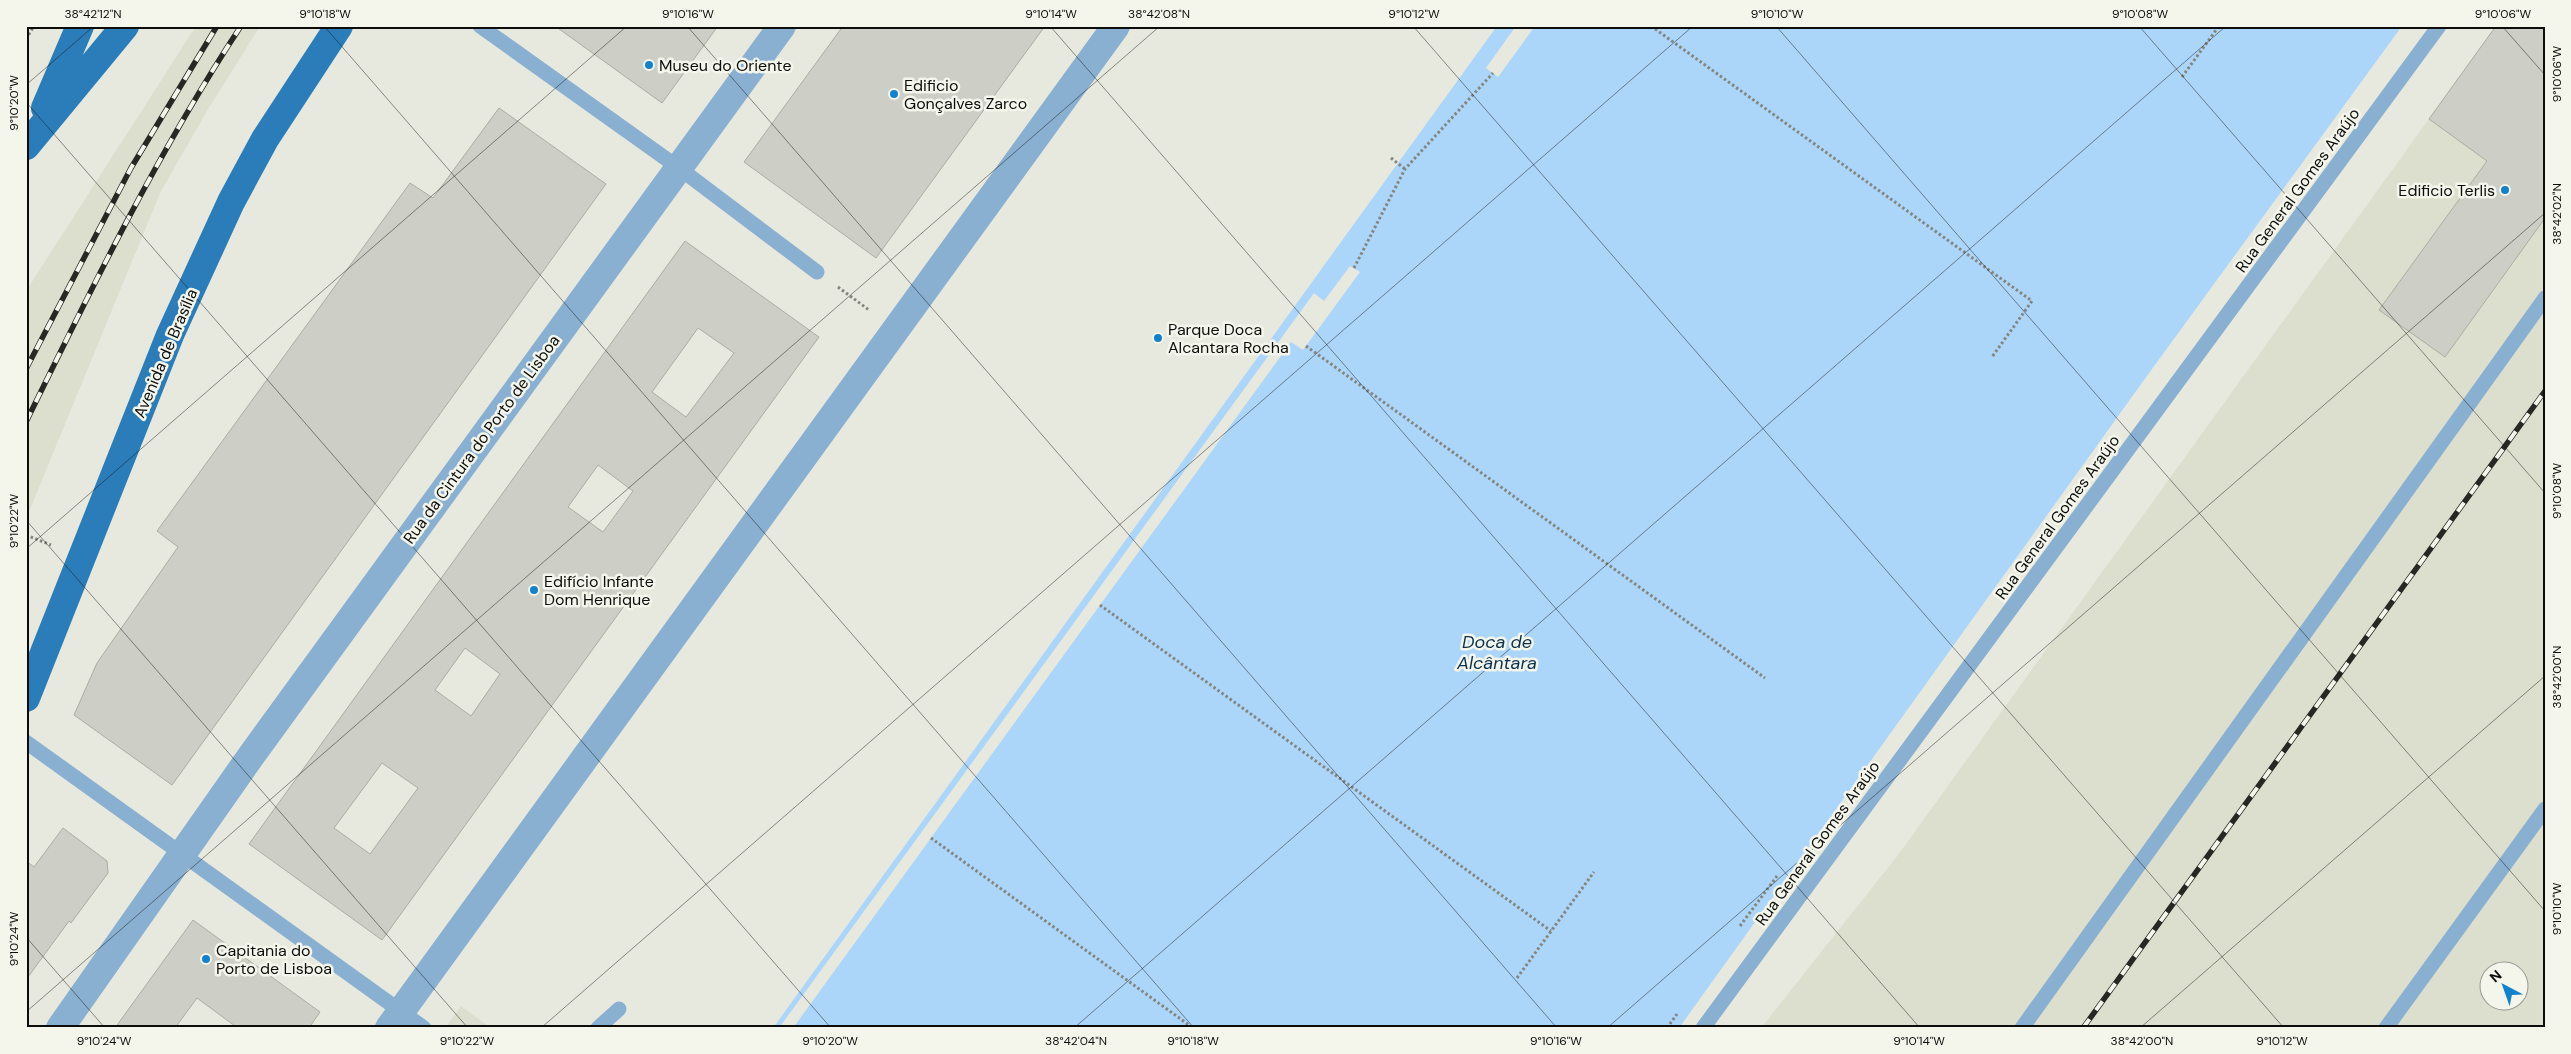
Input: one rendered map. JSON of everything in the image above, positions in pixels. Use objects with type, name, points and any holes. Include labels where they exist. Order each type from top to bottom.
[{"type":"main road","points":[[30,141],[80,26]]},
{"type":"main road","points":[[30,141],[125,26]]},
{"type":"main road","name":"Avenida de Brasília","points":[[26,698],[170,335],[231,202],[265,139],[338,26]]},
{"type":"street","name":"Rua da Cintura do Porto de Lisboa","points":[[60,1028],[251,756],[782,26]]},
{"type":"street","points":[[395,1019],[1116,26]]},
{"type":"lane","points":[[480,26],[680,168],[817,272]]},
{"type":"lane","name":"Rua General Gomes Araújo","points":[[1703,1028],[2439,26]]},
{"type":"lane","points":[[2022,1028],[2545,298]]},
{"type":"lane","points":[[26,742],[183,854],[395,1019],[424,1028]]},
{"type":"lane","points":[[2386,1028],[2545,809]]},
{"type":"lane","points":[[598,1028],[618,1009]]},
{"type":"path","points":[[26,39],[34,26]]},
{"type":"path","points":[[1651,26],[2032,301],[1992,357]]},
{"type":"path","points":[[2182,77],[2218,26]]},
{"type":"path","points":[[1354,268],[1405,169],[1493,73]]},
{"type":"path","points":[[1391,158],[1405,169]]},
{"type":"path","points":[[817,272],[896,329]]},
{"type":"path","points":[[1306,346],[1765,678]]},
{"type":"path","points":[[1100,605],[1551,931]]},
{"type":"path","points":[[930,838],[1193,1028]]},
{"type":"path","points":[[1517,978],[1594,872]]},
{"type":"shaded area","points":[[196,26],[260,26],[207,111],[161,191],[26,519],[26,291]]},
{"type":"shaded area","points":[[2496,26],[2545,26],[2545,1028],[1761,1028],[1898,855]]},
{"type":"shaded area","points":[[461,1006],[491,1028],[445,1028]]},
{"type":"water","name":"Doca de Alcântara","points":[[1497,26],[2402,26],[2144,380],[1679,1028],[773,1028]]},
{"type":"pier","points":[[1516,26],[1535,26],[1498,77],[1486,68]]},
{"type":"pier","points":[[1350,266],[1360,272],[1303,350],[1291,342],[793,1028],[779,1028],[1314,293],[1324,301]]},
{"type":"building","name":"Museu do Oriente","points":[[555,26],[718,26],[662,103]]},
{"type":"building","name":"Edificio Gonçalves Zarco","points":[[843,26],[1045,26],[876,258],[744,162]]},
{"type":"building","name":"Edificio Terlis","points":[[2496,26],[2545,26],[2545,218],[2445,357],[2379,310],[2487,161],[2429,119]]},
{"type":"building","points":[[499,108],[606,184],[172,785],[74,715],[97,663],[178,547],[157,531],[410,183],[433,198]]},
{"type":"building","name":"Edifício Infante Dom Henrique","points":[[685,241],[819,337],[382,940],[249,844]],"holes":[[[698,328],[734,353],[686,417],[652,392]],[[598,465],[633,491],[603,532],[568,507]],[[465,648],[500,674],[471,716],[435,690]],[[382,763],[418,788],[370,854],[334,828]]]},
{"type":"building","points":[[63,828],[107,861],[108,873],[71,923],[69,921],[28,977],[26,861],[34,867]]},
{"type":"building","name":"Capitania do Porto de Lisboa","points":[[193,920],[320,1012],[309,1028],[234,1028],[235,1026],[197,998],[175,1028],[115,1028]]},
{"type":"railway","points":[[26,369],[131,168],[217,26]]},
{"type":"railway","points":[[26,422],[101,271],[154,171],[241,26]]},
{"type":"railway","points":[[2083,1028],[2545,391]]},
{"type":"place","name":"Museu do Oriente","points":[[649,65]]},
{"type":"place","name":"Edificio Gonçalves Zarco","points":[[894,94]]},
{"type":"place","name":"Edificio Terlis","points":[[2505,190]]},
{"type":"place","name":"Parque Doca Alcantara Rocha","points":[[1158,338]]},
{"type":"place","name":"Edifício Infante Dom Henrique","points":[[534,590]]},
{"type":"place","name":"Capitania do Porto de Lisboa","points":[[206,959]]}]
